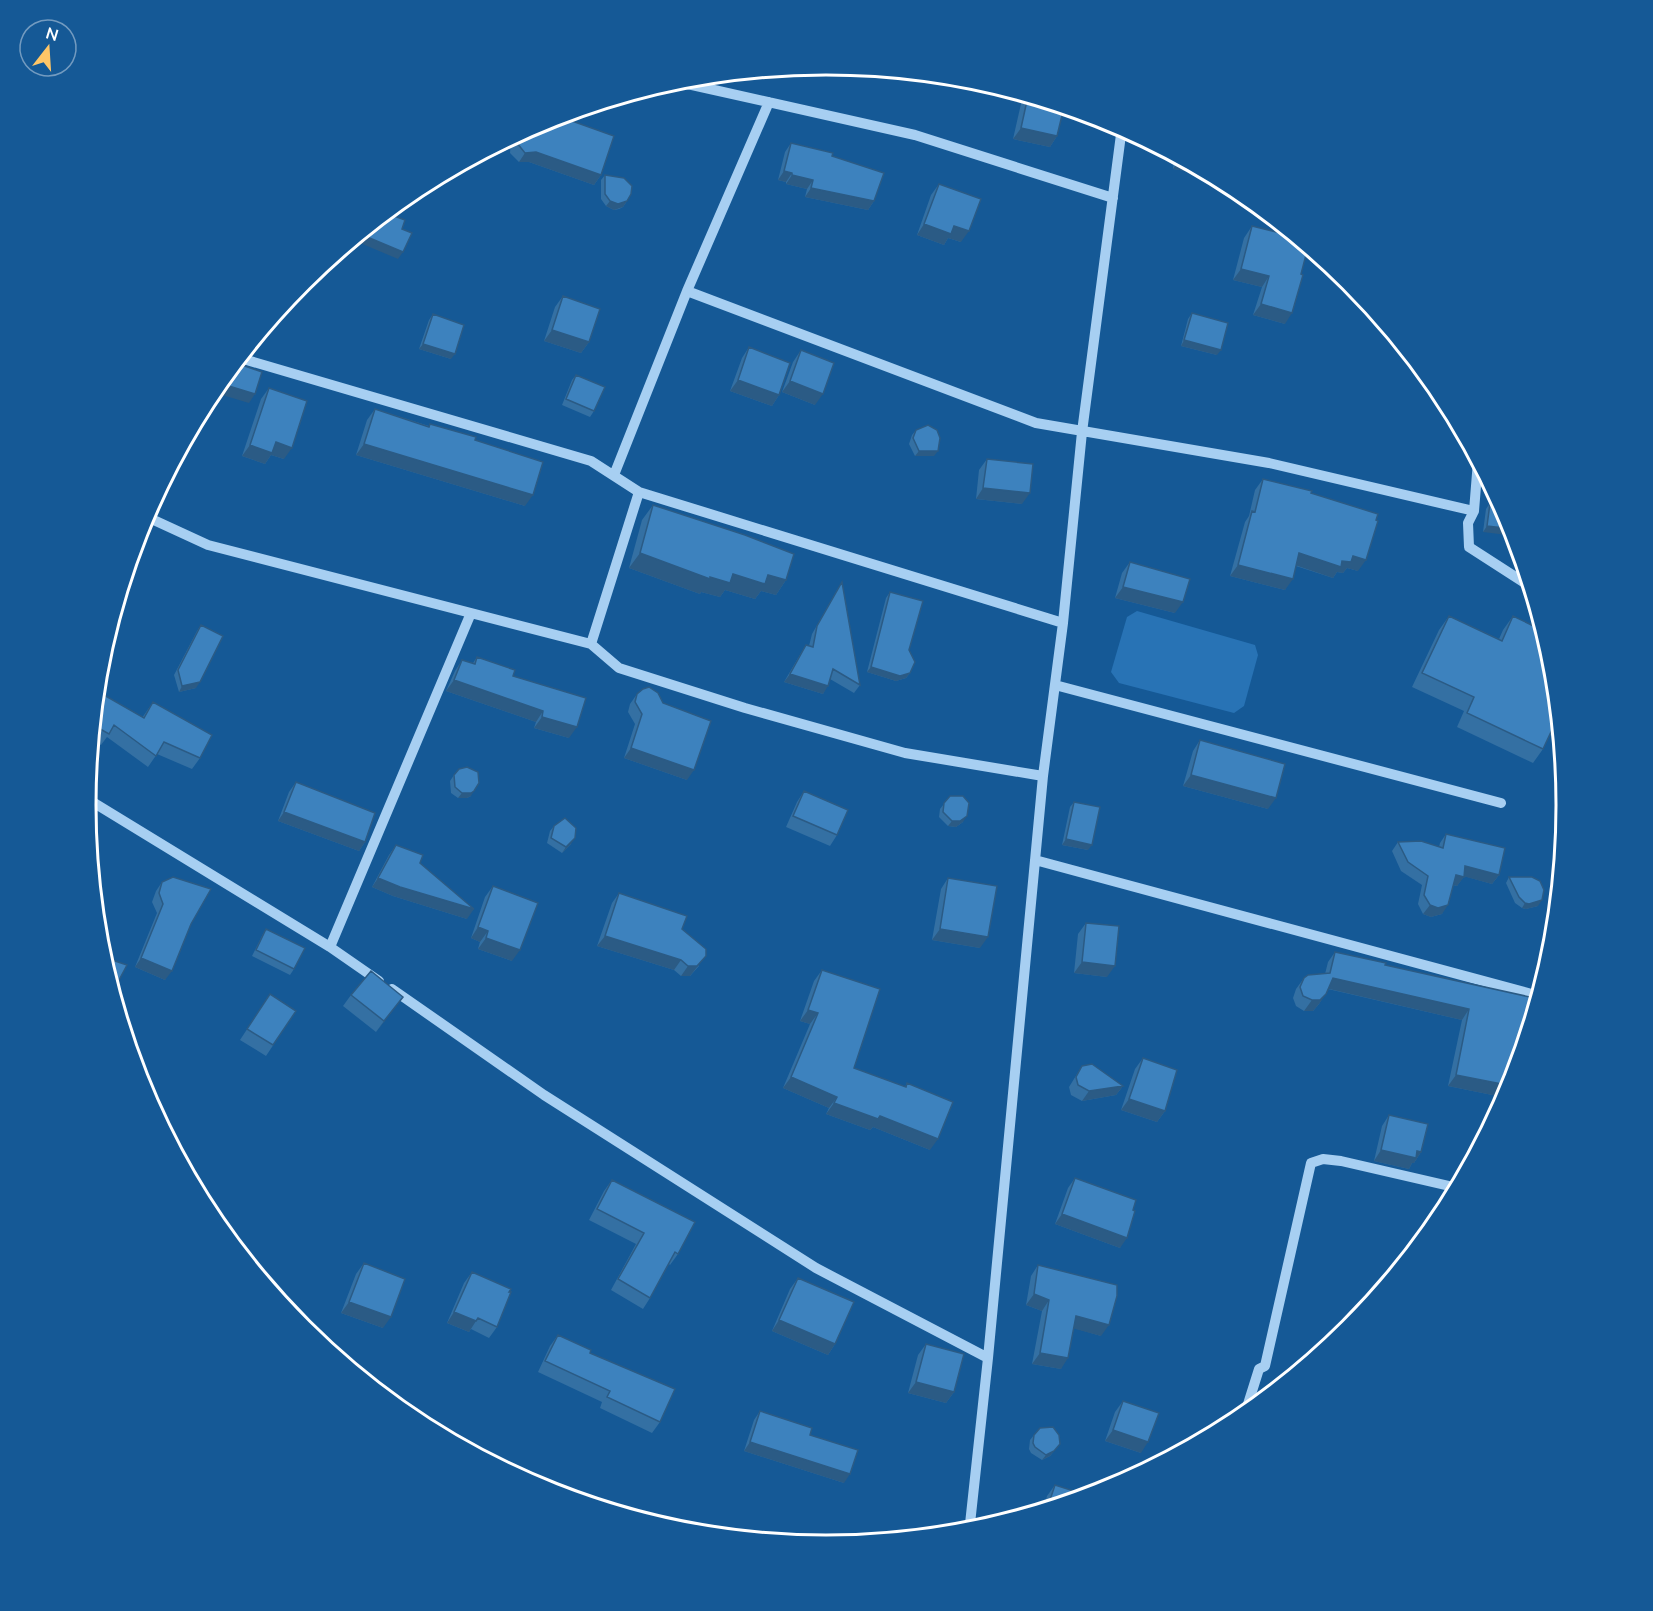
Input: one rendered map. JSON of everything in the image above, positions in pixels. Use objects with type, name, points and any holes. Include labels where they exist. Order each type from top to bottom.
[{"type":"street","points":[[699,86],[915,135],[1113,198]]},
{"type":"street","points":[[614,476],[687,291],[769,102]]},
{"type":"street","points":[[970,1522],[1043,776],[1063,623],[1082,432],[1121,137]]},
{"type":"street","points":[[687,291],[1036,423],[1269,463],[1474,511]]},
{"type":"street","points":[[248,360],[591,461],[639,492],[1063,623]]},
{"type":"street","points":[[1478,474],[1474,511],[1468,523],[1469,547],[1521,581]]},
{"type":"street","points":[[591,644],[639,492]]},
{"type":"street","points":[[154,520],[208,545],[591,644],[619,668],[776,717],[905,753],[1043,776]]},
{"type":"street","points":[[330,947],[471,613]]},
{"type":"street","points":[[1055,686],[1501,803]]},
{"type":"street","points":[[96,804],[330,947],[544,1095],[816,1268],[988,1358]]},
{"type":"street","points":[[1035,861],[1532,994]]},
{"type":"street","points":[[1249,1401],[1259,1369],[1265,1366],[1311,1163],[1323,1159],[1341,1161],[1450,1186]]},
{"type":"shaded area","points":[[1137,611],[1255,645],[1258,655],[1244,706],[1234,713],[1119,683],[1111,672],[1127,617]]},
{"type":"building","points":[[1026,103],[1062,114],[1057,136],[1021,128]]},
{"type":"building","points":[[573,121],[614,136],[601,175],[536,152],[525,153],[518,144]]},
{"type":"building","points":[[791,143],[833,153],[832,156],[884,173],[874,201],[811,188],[813,180],[784,171]]},
{"type":"building","points":[[605,175],[624,178],[632,186],[627,201],[618,204],[610,201],[605,194]]},
{"type":"building","points":[[939,184],[981,199],[969,231],[954,226],[951,234],[924,224]]},
{"type":"building","points":[[395,216],[405,220],[402,229],[412,233],[403,252],[368,237]]},
{"type":"building","points":[[1252,226],[1279,233],[1306,254],[1301,274],[1303,275],[1292,313],[1261,304],[1269,276],[1241,269]]},
{"type":"building","points":[[563,296],[600,309],[589,342],[552,330]]},
{"type":"building","points":[[1192,313],[1228,323],[1221,350],[1184,340]]},
{"type":"building","points":[[433,314],[464,325],[455,354],[423,344]]},
{"type":"building","points":[[749,347],[790,363],[779,395],[738,380]]},
{"type":"building","points":[[801,350],[834,363],[823,394],[790,381]]},
{"type":"building","points":[[244,366],[262,372],[255,394],[229,386]]},
{"type":"building","points":[[576,375],[605,387],[594,411],[566,399]]},
{"type":"building","points":[[269,388],[307,401],[292,448],[276,442],[272,453],[250,445]]},
{"type":"building","points":[[375,409],[429,427],[430,424],[476,437],[475,440],[543,462],[533,495],[364,444]]},
{"type":"building","points":[[928,425],[937,430],[940,438],[938,451],[919,451],[913,438],[916,430]]},
{"type":"building","points":[[987,459],[1033,464],[1030,493],[983,488]]},
{"type":"building","points":[[1263,479],[1312,491],[1311,493],[1378,514],[1366,560],[1353,556],[1351,562],[1342,561],[1341,567],[1299,553],[1293,579],[1238,565]]},
{"type":"building","points":[[1490,503],[1502,528],[1487,526]]},
{"type":"building","points":[[653,505],[745,535],[794,554],[786,580],[768,575],[765,584],[733,574],[730,583],[710,577],[710,579],[640,553]]},
{"type":"building","points":[[1130,562],[1190,579],[1183,602],[1123,587]]},
{"type":"building","points":[[842,582],[860,685],[833,669],[828,686],[790,674],[806,645],[813,647],[817,626]]},
{"type":"building","points":[[890,592],[923,601],[909,650],[915,662],[910,673],[900,676],[871,667]]},
{"type":"building","points":[[1449,616],[1502,641],[1513,616],[1534,626],[1543,663],[1553,729],[1543,749],[1467,713],[1474,697],[1422,673]]},
{"type":"building","points":[[201,625],[223,636],[200,682],[182,686],[178,670]]},
{"type":"building","points":[[477,657],[515,670],[513,676],[586,698],[577,727],[542,717],[543,711],[454,680],[462,660],[475,664]]},
{"type":"building","points":[[649,687],[658,693],[663,703],[711,721],[694,770],[631,748],[642,714],[635,702],[637,694]]},
{"type":"building","points":[[105,695],[144,718],[153,702],[212,735],[200,758],[164,742],[156,756],[114,725],[109,734],[100,729]]},
{"type":"building","points":[[1200,740],[1285,764],[1276,798],[1191,775]]},
{"type":"building","points":[[467,767],[478,772],[479,783],[471,793],[462,793],[455,787],[454,775],[459,769]]},
{"type":"building","points":[[296,782],[375,813],[365,842],[284,812]]},
{"type":"building","points":[[804,791],[848,810],[837,835],[793,816]]},
{"type":"building","points":[[950,796],[963,796],[969,803],[967,816],[960,821],[952,821],[943,812],[944,803]]},
{"type":"building","points":[[1074,802],[1100,807],[1092,845],[1066,839]]},
{"type":"building","points":[[565,818],[576,828],[575,838],[566,847],[551,838],[554,826]]},
{"type":"building","points":[[1446,834],[1505,848],[1499,875],[1465,866],[1464,877],[1456,875],[1448,905],[1438,908],[1430,905],[1424,895],[1428,876],[1408,862],[1398,842],[1421,841],[1443,848]]},
{"type":"building","points":[[396,845],[423,855],[420,863],[474,909],[400,887],[378,878]]},
{"type":"building","points":[[173,877],[211,889],[191,924],[172,971],[141,958],[163,904],[159,893],[162,882]]},
{"type":"building","points":[[1509,877],[1532,877],[1540,881],[1544,890],[1542,900],[1525,903],[1519,897]]},
{"type":"building","points":[[948,878],[997,886],[988,937],[940,929]]},
{"type":"building","points":[[493,886],[538,903],[520,950],[486,938],[488,931],[478,927]]},
{"type":"building","points":[[619,893],[687,916],[682,929],[706,949],[706,956],[697,966],[688,966],[681,960],[605,936]]},
{"type":"building","points":[[1086,923],[1119,926],[1115,966],[1082,962]]},
{"type":"building","points":[[266,929],[305,948],[294,969],[256,950]]},
{"type":"building","points":[[1335,952],[1531,997],[1501,1084],[1456,1075],[1469,1009],[1333,978],[1326,994],[1320,1000],[1312,1000],[1303,996],[1300,987],[1304,978],[1308,975],[1330,973]]},
{"type":"building","points":[[113,960],[127,965],[118,981]]},
{"type":"building","points":[[822,970],[880,989],[854,1068],[906,1087],[907,1083],[953,1102],[938,1139],[880,1116],[878,1119],[834,1103],[837,1097],[791,1077],[818,1013],[808,1010]]},
{"type":"building","points":[[371,971],[403,997],[384,1021],[351,995]]},
{"type":"building","points":[[270,994],[296,1011],[273,1045],[247,1029]]},
{"type":"building","points":[[1143,1058],[1177,1070],[1165,1111],[1129,1099]]},
{"type":"building","points":[[1092,1064],[1123,1086],[1089,1091],[1078,1085],[1076,1077],[1082,1066]]},
{"type":"building","points":[[1389,1115],[1428,1124],[1421,1152],[1417,1151],[1416,1158],[1381,1150]]},
{"type":"building","points":[[1075,1178],[1136,1200],[1127,1238],[1062,1214]]},
{"type":"building","points":[[612,1180],[695,1222],[678,1254],[675,1252],[650,1298],[618,1279],[644,1233],[597,1209]]},
{"type":"building","points":[[364,1263],[405,1279],[391,1317],[349,1302]]},
{"type":"building","points":[[1038,1265],[1117,1285],[1117,1296],[1109,1325],[1076,1316],[1068,1358],[1040,1353],[1049,1300],[1034,1294]]},
{"type":"building","points":[[472,1272],[511,1289],[497,1327],[478,1318],[476,1321],[454,1312]]},
{"type":"building","points":[[798,1278],[854,1302],[835,1344],[779,1320]]},
{"type":"building","points":[[558,1335],[591,1350],[590,1353],[675,1389],[660,1422],[607,1397],[610,1391],[545,1361]]},
{"type":"building","points":[[926,1344],[964,1354],[954,1392],[916,1382]]},
{"type":"building","points":[[1123,1401],[1159,1413],[1148,1442],[1113,1430]]},
{"type":"building","points":[[760,1411],[812,1428],[810,1435],[858,1450],[850,1474],[750,1442]]},
{"type":"building","points":[[1053,1427],[1059,1435],[1060,1444],[1046,1455],[1035,1447],[1034,1435],[1040,1428]]},
{"type":"building","points":[[1055,1485],[1075,1492],[1061,1497],[1050,1500]]}]
